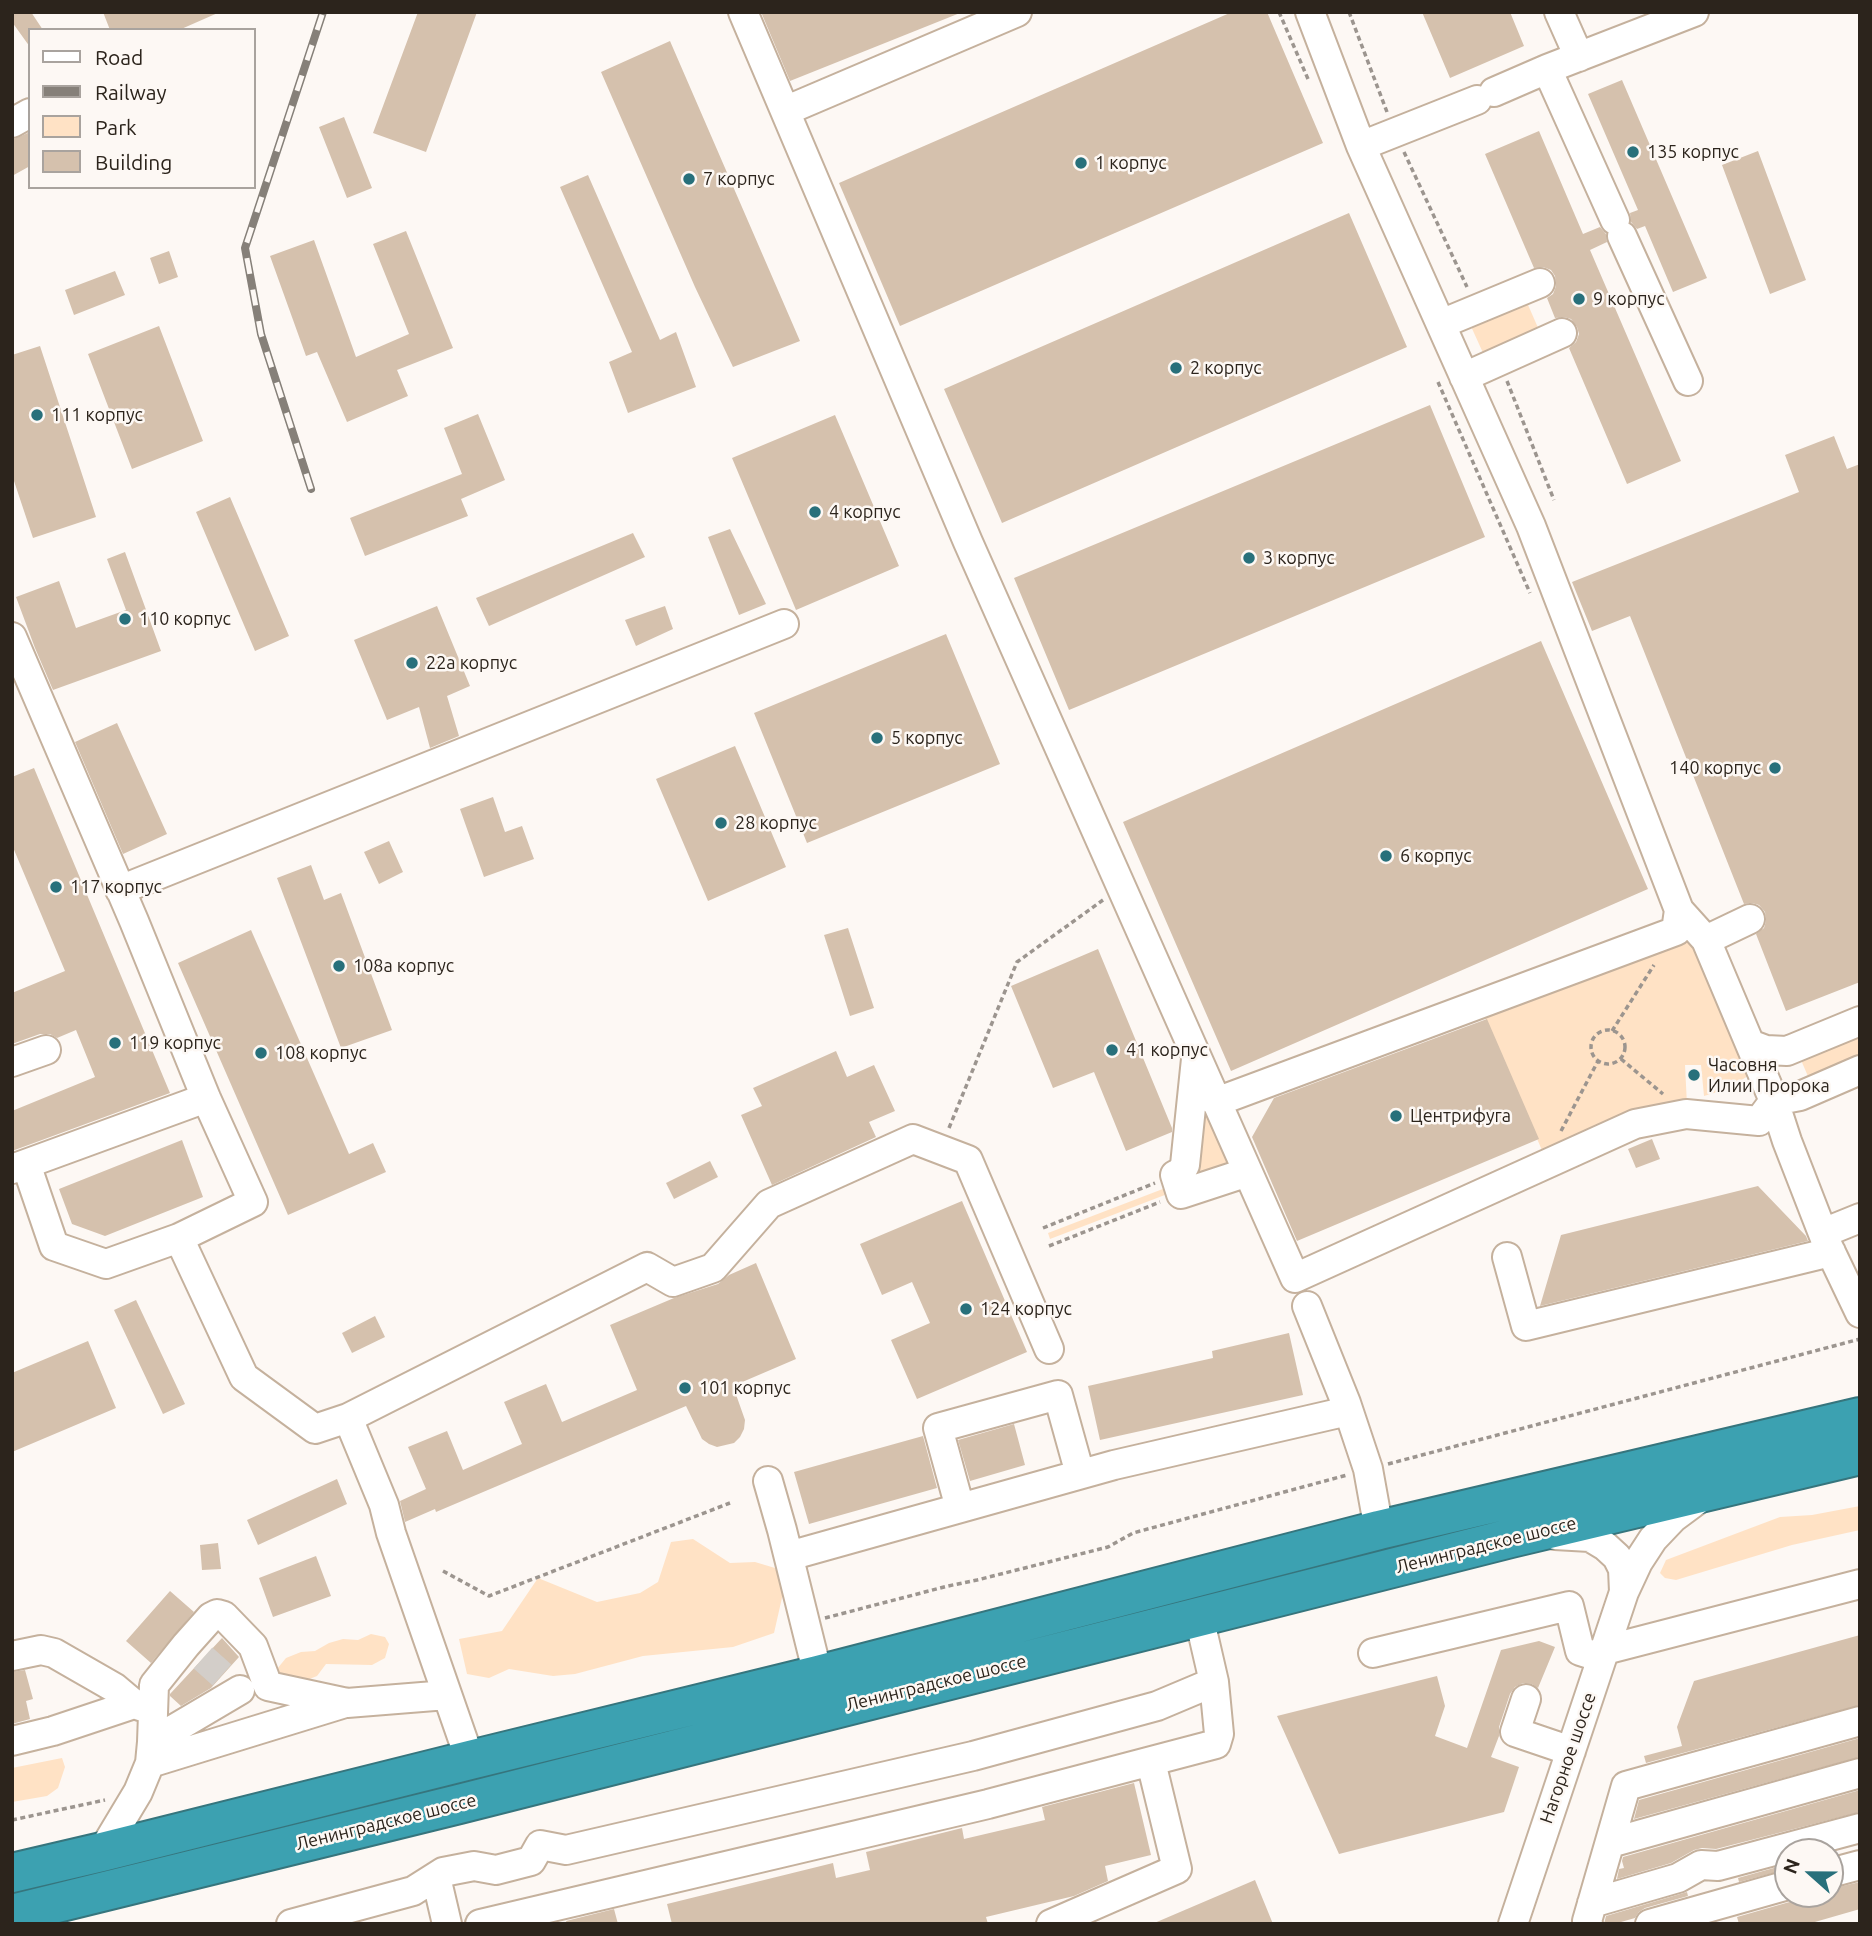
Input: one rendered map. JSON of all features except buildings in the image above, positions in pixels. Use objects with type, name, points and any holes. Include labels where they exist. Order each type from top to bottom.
[{"type":"highway","name":"Ленинградское шоссе","points":[[12,1873],[818,1675],[1379,1530],[1860,1417]]},
{"type":"highway","name":"Ленинградское шоссе","points":[[12,1914],[1511,1538],[1860,1455]]},
{"type":"street","points":[[744,12],[968,542],[1295,1278],[1634,1125],[1686,1114],[1759,1121],[1774,1101],[1857,1079]]},
{"type":"street","points":[[785,111],[1017,12]]},
{"type":"street","points":[[1310,12],[1361,146],[1441,324],[1450,378],[1531,526],[1678,920],[1706,940],[1774,1101],[1787,1142],[1827,1242],[1853,1282],[1860,1313]]},
{"type":"street","points":[[1559,12],[1578,57]]},
{"type":"street","points":[[1361,146],[1694,12]]},
{"type":"street","points":[[1547,69],[1688,381]]},
{"type":"street","points":[[12,123],[28,114]]},
{"type":"street","points":[[1441,324],[1540,283]]},
{"type":"street","points":[[1450,378],[1562,334]]},
{"type":"street","points":[[120,890],[784,624]]},
{"type":"street","points":[[12,637],[206,1098],[253,1202],[179,1238],[106,1264],[54,1246],[19,1167],[206,1098]]},
{"type":"street","points":[[1706,940],[1751,919]]},
{"type":"street","points":[[1216,1102],[1678,920]]},
{"type":"street","points":[[1750,1044],[1766,1050],[1787,1051],[1860,1021]]},
{"type":"street","points":[[12,1062],[46,1050]]},
{"type":"street","points":[[1196,1056],[1185,1165],[1178,1184],[1248,1172]]},
{"type":"street","points":[[179,1238],[244,1377],[315,1429],[348,1418],[647,1267],[673,1282],[713,1268],[769,1204],[913,1139],[968,1160],[1049,1349]]},
{"type":"street","points":[[1507,1257],[1526,1326],[1827,1242],[1860,1218]]},
{"type":"street","points":[[1307,1306],[1368,1469],[1379,1530]]},
{"type":"street","points":[[960,1508],[938,1428],[1058,1395],[1080,1474]]},
{"type":"street","points":[[789,1556],[1080,1474],[1348,1411]]},
{"type":"street","points":[[348,1418],[384,1504],[391,1533],[470,1760]]},
{"type":"street","points":[[768,1481],[818,1675]]},
{"type":"street","name":"Нагорное шоссе","points":[[1513,1924],[1624,1592],[1638,1562],[1653,1539],[1673,1518],[1709,1492]]},
{"type":"street","points":[[1511,1538],[1559,1534],[1590,1537],[1617,1557],[1623,1569],[1624,1592]]},
{"type":"street","points":[[1373,1653],[1569,1606],[1580,1651],[1603,1654],[1860,1584]]},
{"type":"street","points":[[102,1852],[138,1792],[151,1753],[213,1667],[211,1617],[217,1614],[224,1616],[253,1646],[268,1686]]},
{"type":"street","points":[[480,1924],[988,1804],[1216,1744],[1219,1734],[1214,1682],[1199,1617]]},
{"type":"street","points":[[12,1656],[41,1650],[54,1653],[143,1707]]},
{"type":"street","points":[[151,1753],[143,1707],[154,1685],[213,1667],[268,1686],[347,1703]]},
{"type":"street","points":[[291,1924],[413,1891],[443,1872],[474,1866],[496,1870],[531,1861],[540,1844],[566,1850],[973,1756],[1157,1706],[1214,1682]]},
{"type":"street","points":[[151,1753],[347,1703],[447,1695]]},
{"type":"street","points":[[1526,1699],[1515,1732],[1571,1751]]},
{"type":"street","points":[[12,1741],[143,1707]]},
{"type":"street","points":[[1590,1913],[1626,1786],[1860,1721]]},
{"type":"street","points":[[1051,1924],[1177,1869],[1151,1762]]},
{"type":"street","points":[[1610,1843],[1860,1773]]},
{"type":"street","points":[[1590,1913],[1678,1878],[1701,1865],[1718,1866],[1860,1828]]},
{"type":"street","points":[[1728,1863],[1728,1913]]},
{"type":"street","points":[[436,1877],[447,1924]]},
{"type":"street","points":[[1650,1924],[1728,1913],[1774,1892]]},
{"type":"path","points":[[1279,12],[1312,88]]},
{"type":"path","points":[[1349,12],[1395,133],[1477,308]]},
{"type":"path","points":[[1499,360],[1554,500]]},
{"type":"path","points":[[1450,378],[1530,594]]},
{"type":"path","points":[[940,1150],[1017,962],[1121,887]]},
{"type":"path","points":[[1612,1031],[1678,920]]},
{"type":"path","points":[[1612,1031],[1622,1038],[1625,1045],[1621,1059],[1608,1065],[1598,1061],[1592,1054],[1592,1041],[1600,1032],[1612,1031]]},
{"type":"path","points":[[1621,1059],[1686,1114]]},
{"type":"path","points":[[1542,1167],[1598,1061]]},
{"type":"path","points":[[1043,1228],[1178,1184]]},
{"type":"path","points":[[1049,1246],[1178,1184]]},
{"type":"path","points":[[805,1623],[1108,1547],[1133,1533],[1860,1339]]},
{"type":"path","points":[[443,1571],[489,1596],[730,1503]]},
{"type":"path","points":[[12,1820],[138,1792]]},
{"type":"green space","points":[[1525,298],[1539,330],[1484,355],[1469,322]]},
{"type":"green space","points":[[1684,921],[1748,1076],[1727,1089],[1704,1096],[1701,1065],[1685,1065],[1687,1105],[1544,1155],[1481,1008]]},
{"type":"green space","points":[[1860,1035],[1860,1059],[1810,1081],[1801,1060]]},
{"type":"green space","points":[[1208,1114],[1233,1164],[1199,1178],[1200,1119]]},
{"type":"green space","points":[[1168,1187],[1170,1193],[1050,1239],[1048,1233]]},
{"type":"green space","points":[[1860,1506],[1860,1530],[1792,1545],[1676,1580],[1665,1578],[1660,1573],[1666,1560],[1780,1517],[1812,1515]]},
{"type":"green space","points":[[693,1539],[730,1563],[755,1562],[775,1568],[784,1589],[774,1633],[733,1647],[643,1656],[575,1674],[553,1676],[509,1669],[489,1678],[467,1674],[459,1639],[502,1631],[538,1578],[597,1602],[640,1593],[658,1582],[671,1542]]},
{"type":"green space","points":[[371,1634],[385,1637],[389,1644],[385,1658],[372,1665],[326,1664],[317,1676],[302,1682],[287,1681],[277,1669],[286,1658],[301,1652],[315,1651],[343,1639],[358,1640]]},
{"type":"green space","points":[[62,1758],[65,1767],[58,1788],[47,1796],[12,1802],[12,1768]]},
{"type":"tunnel","points":[[203,1658],[222,1675]]},
{"type":"railway","points":[[311,489],[261,334],[245,248],[323,12]]},
{"type":"place","name":"135 корпус","points":[[1633,152]]},
{"type":"place","name":"1 корпус","points":[[1081,163]]},
{"type":"place","name":"7 корпус","points":[[689,179]]},
{"type":"place","name":"9 корпус","points":[[1579,299]]},
{"type":"place","name":"2 корпус","points":[[1176,368]]},
{"type":"place","name":"111 корпус","points":[[37,415]]},
{"type":"place","name":"4 корпус","points":[[815,512]]},
{"type":"place","name":"3 корпус","points":[[1249,558]]},
{"type":"place","name":"110 корпус","points":[[125,619]]},
{"type":"place","name":"22а корпус","points":[[412,663]]},
{"type":"place","name":"5 корпус","points":[[877,738]]},
{"type":"place","name":"140 корпус","points":[[1775,768]]},
{"type":"place","name":"28 корпус","points":[[721,823]]},
{"type":"place","name":"6 корпус","points":[[1386,856]]},
{"type":"place","name":"117 корпус","points":[[56,887]]},
{"type":"place","name":"108а корпус","points":[[339,966]]},
{"type":"place","name":"119 корпус","points":[[115,1043]]},
{"type":"place","name":"41 корпус","points":[[1112,1050]]},
{"type":"place","name":"108 корпус","points":[[261,1053]]},
{"type":"place","name":"Часовня Илии Пророка","points":[[1694,1075]]},
{"type":"place","name":"Центрифуга","points":[[1396,1116]]},
{"type":"place","name":"124 корпус","points":[[966,1309]]},
{"type":"place","name":"101 корпус","points":[[685,1388]]}]
